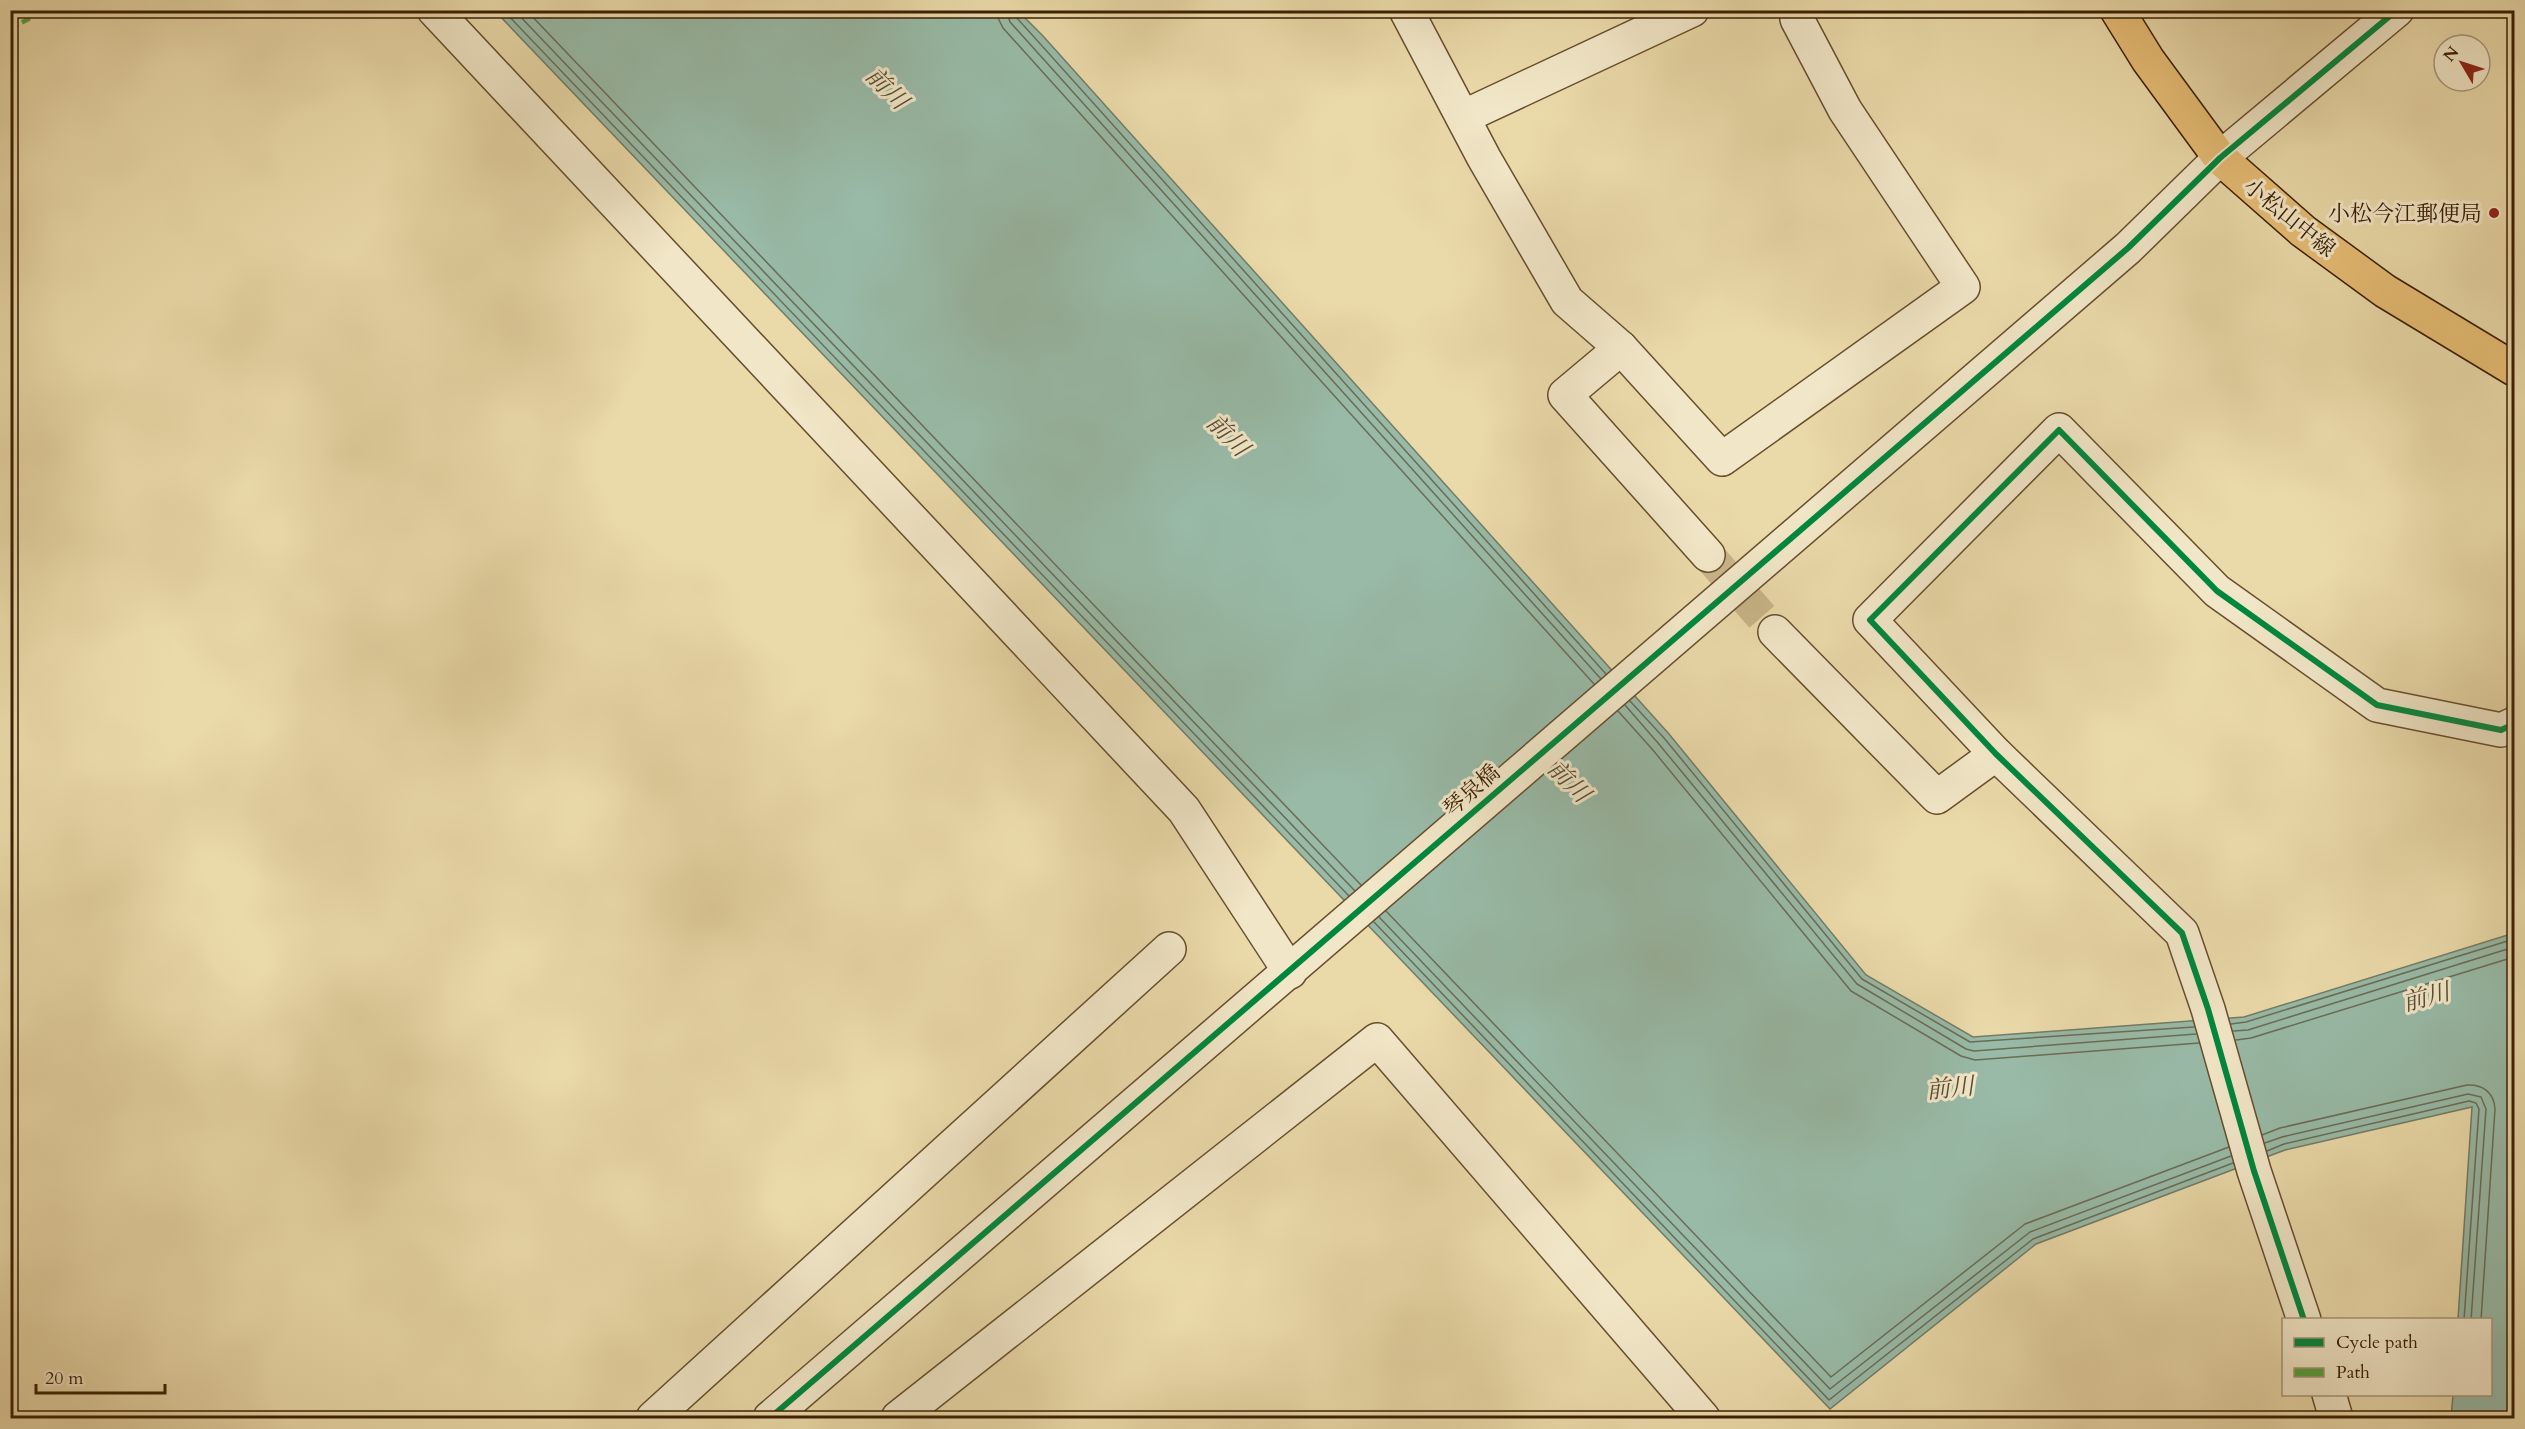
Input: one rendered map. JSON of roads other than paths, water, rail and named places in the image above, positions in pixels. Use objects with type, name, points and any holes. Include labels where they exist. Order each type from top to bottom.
[{"type":"main road","name":"小松山中線","points":[[2117,10],[2148,60],[2220,158],[2302,231],[2385,291],[2514,369]]},
{"type":"street","points":[[434,10],[1184,810],[1290,972]]},
{"type":"street","points":[[1406,10],[1463,117],[1567,301],[1621,348],[1722,459],[1964,287],[1845,110],[1797,19],[1796,10]]},
{"type":"street","points":[[1463,117],[1692,10]]},
{"type":"street","name":"琴泉橋","points":[[771,1419],[1290,972],[1321,942],[2128,248],[2220,158],[2397,10]]},
{"type":"street","points":[[1621,348],[1565,394],[1708,555]]},
{"type":"street","points":[[2303,1318],[2254,1171],[2208,1009],[2182,933],[1996,754],[1870,620],[2059,430],[2217,591],[2377,705],[2501,730],[2514,724]]},
{"type":"street","points":[[1775,632],[1937,797],[1996,754]]},
{"type":"street","points":[[653,1419],[1169,949]]},
{"type":"street","points":[[898,1419],[1377,1040],[1703,1419]]},
{"type":"street","points":[[2329,1396],[2336,1419]]},
{"type":"water","name":"前川","points":[[495,11],[1018,11],[1043,36],[1669,734],[1866,975],[1973,1037],[2244,1017],[2514,933],[2514,1418],[2451,1418],[2453,1396],[2492,1396],[2492,1318],[2458,1318],[2472,1107],[2285,1150],[2036,1244],[1830,1409]]},
{"type":"tunnel","points":[[1708,555],[1775,632]]},
{"type":"place","name":"小松今江郵便局","points":[[2494,213]]}]
